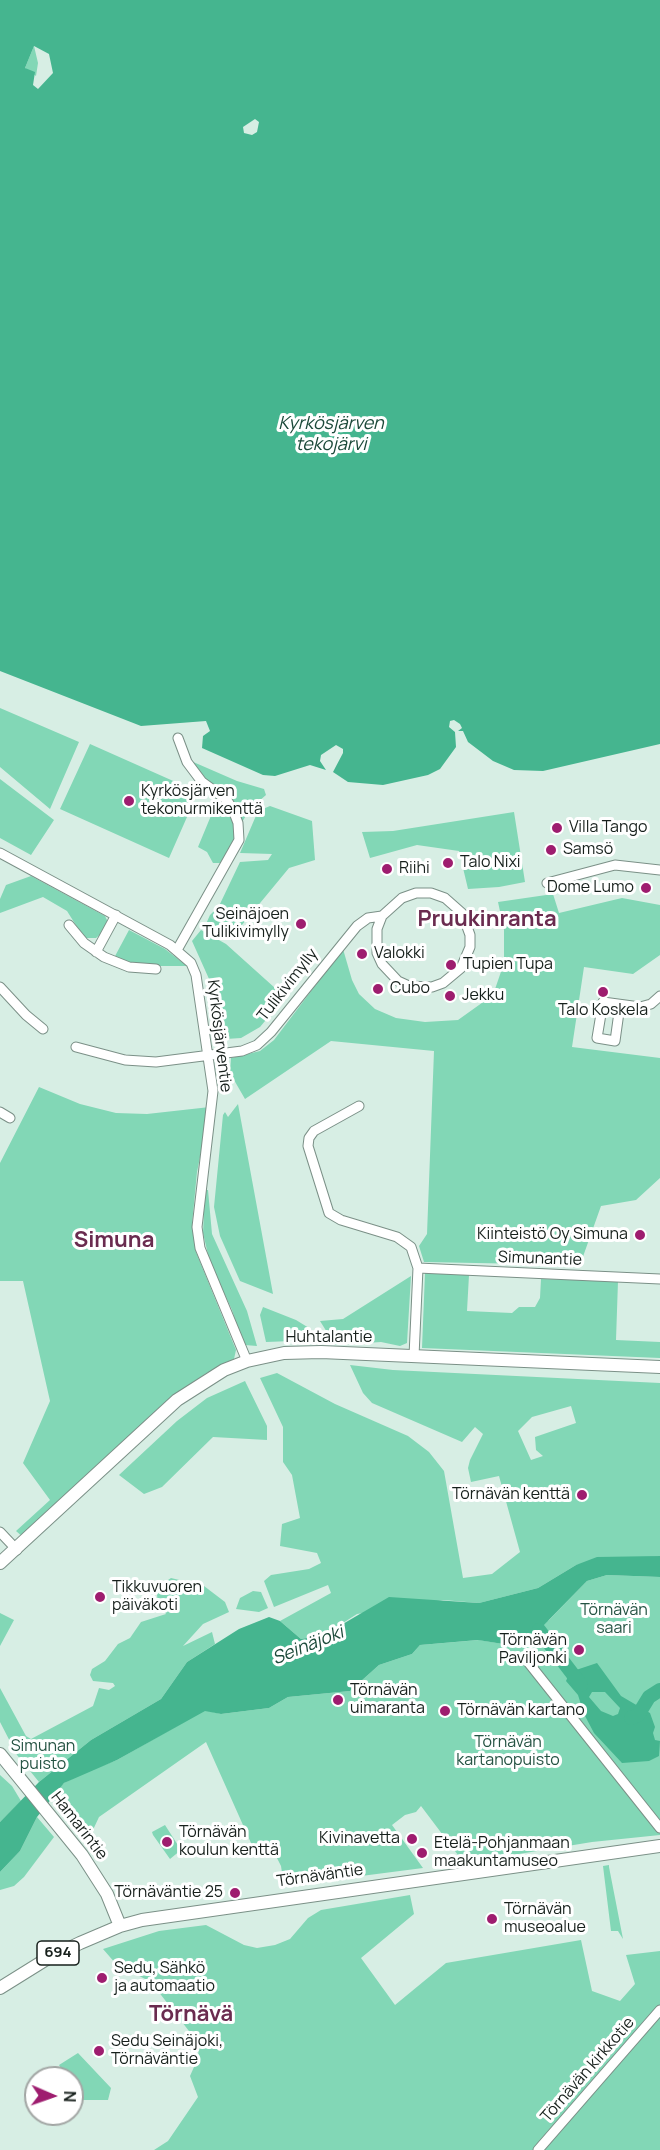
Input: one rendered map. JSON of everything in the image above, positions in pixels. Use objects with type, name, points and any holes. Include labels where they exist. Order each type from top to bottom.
[{"type":"main road","name":"Huhtalantie","points":[[0,1563],[177,1400],[224,1371],[247,1361],[284,1353],[321,1352],[660,1366]]},
{"type":"main road","name":"Hamarintie","points":[[0,1754],[95,1874],[120,1926]]},
{"type":"main road","name":"Törnäväntie","points":[[0,1988],[45,1960],[120,1926],[215,1908],[660,1846]]},
{"type":"street","points":[[177,950],[239,840],[238,823],[233,810],[226,800],[202,782],[187,762],[178,738]]},
{"type":"street","name":"Kyrkösjärventie","points":[[1,855],[116,915],[177,950],[191,963],[196,975],[213,1108],[196,1227],[200,1248],[247,1361]]},
{"type":"street","points":[[548,883],[615,865],[660,870]]},
{"type":"street","name":"Tulikivimylly","points":[[76,1047],[125,1060],[156,1062],[242,1051],[257,1045],[276,1026],[344,939],[368,918],[382,916],[402,898],[416,893],[431,893],[445,898],[462,913],[470,935],[467,958],[453,977],[432,987],[409,986],[398,981],[382,964],[377,953],[377,929],[382,916]]},
{"type":"street","points":[[96,952],[116,915]]},
{"type":"street","points":[[69,925],[84,943],[96,952],[129,967],[156,969]]},
{"type":"street","points":[[0,987],[26,1015],[43,1029]]},
{"type":"street","points":[[620,1005],[640,1007],[651,1004],[660,996]]},
{"type":"street","points":[[359,1106],[314,1131],[309,1138],[308,1146],[329,1213],[341,1220],[405,1241],[416,1257],[418,1268],[414,1356]]},
{"type":"street","points":[[0,1112],[10,1118]]},
{"type":"street","name":"Simunantie","points":[[418,1268],[660,1279]]},
{"type":"street","points":[[0,1532],[16,1550]]},
{"type":"street","points":[[524,1657],[660,1828]]},
{"type":"street","name":"Törnävän kirkkotie","points":[[538,2150],[660,2010]]},
{"type":"green space","points":[[34,46],[38,63],[36,76],[25,68]]},
{"type":"green space","points":[[0,708],[79,742],[50,809],[0,767]]},
{"type":"green space","name":"Kyrkösjärven tekonurmikenttä","points":[[90,744],[198,792],[169,858],[60,809]]},
{"type":"green space","points":[[191,761],[237,781],[264,789],[266,795],[251,808],[242,822]]},
{"type":"green space","points":[[0,779],[54,820],[31,855],[0,838]]},
{"type":"green space","points":[[215,806],[233,815],[235,825],[234,844],[222,863],[213,863],[207,852],[198,847]]},
{"type":"green space","points":[[270,806],[312,821],[315,860],[289,868],[232,937],[206,924],[210,915],[219,906],[240,862],[268,860],[272,854],[240,853],[258,811]]},
{"type":"green space","points":[[514,812],[525,882],[499,887],[468,889],[459,851],[417,845],[370,858],[362,832],[393,831]]},
{"type":"green space","points":[[31,876],[105,916],[108,922],[103,932],[96,938],[84,938],[67,911],[43,897],[0,913],[0,899],[6,885]]},
{"type":"green space","points":[[553,894],[559,913],[622,898],[660,905],[660,955],[633,974],[584,967],[572,1047],[660,1058],[660,1178],[636,1200],[601,1206],[580,1265],[424,1262],[419,1246],[427,1234],[434,1051],[331,1041],[245,1099],[230,1073],[231,1058],[260,1051],[274,1040],[343,949],[352,980],[359,994],[375,1009],[396,1018],[425,1022],[458,1020],[493,995],[504,963],[504,930],[498,902]]},
{"type":"green space","points":[[129,930],[165,949],[187,966],[139,966],[114,958]]},
{"type":"green space","points":[[201,930],[226,944],[285,997],[260,1027],[241,1038],[226,1039],[226,1042],[222,1043],[214,990],[192,941]]},
{"type":"green space","points":[[39,1087],[80,1104],[116,1113],[147,1114],[210,1107],[197,1172],[192,1224],[196,1252],[236,1350],[234,1359],[205,1374],[164,1403],[24,1538],[16,1531],[50,1500],[23,1463],[50,1401],[23,1281],[0,1281],[0,1163]]},
{"type":"green space","points":[[238,1104],[273,1294],[240,1281],[220,1236],[214,1207],[223,1115],[225,1112],[228,1117]]},
{"type":"green space","points":[[205,1190],[208,1190],[212,1234],[247,1311],[257,1346],[245,1345],[241,1338],[232,1310],[210,1263],[203,1233]]},
{"type":"green space","points":[[425,1273],[469,1275],[467,1311],[512,1313],[519,1307],[535,1307],[540,1298],[541,1279],[618,1281],[616,1340],[660,1342],[660,1358],[422,1348]]},
{"type":"green space","points":[[411,1276],[407,1343],[400,1346],[381,1342],[335,1345],[320,1321],[343,1319]]},
{"type":"green space","points":[[263,1307],[296,1320],[309,1328],[318,1340],[266,1342],[260,1315]]},
{"type":"green space","points":[[350,1365],[393,1370],[660,1383],[660,1556],[576,1565],[538,1588],[479,1603],[443,1600],[357,1614],[324,1635],[301,1639],[280,1621],[331,1593],[328,1585],[274,1607],[264,1581],[271,1575],[309,1569],[321,1563],[317,1553],[280,1546],[282,1524],[300,1518],[292,1475],[283,1462],[283,1427],[260,1378],[277,1373],[335,1404],[408,1436],[429,1452],[444,1471],[463,1578],[492,1574],[520,1552],[499,1476],[471,1482],[468,1468],[470,1460],[483,1434],[475,1427],[462,1442],[372,1403],[363,1393]],"holes":[[[571,1406],[576,1423],[535,1437],[536,1450],[543,1456],[531,1460],[518,1431],[532,1417]]]},
{"type":"green space","points":[[245,1381],[267,1426],[267,1440],[213,1437],[162,1487],[144,1494],[119,1475],[177,1421],[207,1398]]},
{"type":"green space","name":"Törnävän kartanopuisto","points":[[607,1575],[660,1577],[660,1835],[592,1842],[464,1863],[421,1806],[416,1812],[405,1815],[392,1825],[423,1868],[284,1886],[281,1866],[276,1856],[266,1852],[247,1850],[251,1843],[206,1742],[99,1817],[92,1832],[81,1834],[51,1797],[64,1783],[117,1760],[205,1710],[221,1714],[269,1708],[288,1697],[350,1691],[379,1665],[412,1654],[420,1645],[479,1640],[503,1644],[549,1620],[587,1581]]},
{"type":"green space","name":"Simunan puisto","points":[[171,1578],[204,1586],[225,1602],[229,1612],[203,1624],[183,1646],[212,1632],[215,1644],[187,1662],[161,1699],[91,1740],[39,1782],[17,1755],[0,1722],[0,1688],[26,1736],[31,1739],[93,1706],[99,1688],[109,1690],[115,1686],[113,1683],[93,1681],[90,1675],[92,1669],[105,1661],[118,1644],[130,1638],[141,1622],[166,1614],[158,1602],[156,1588]]},
{"type":"green space","points":[[253,1591],[261,1592],[268,1608],[259,1612],[236,1609],[240,1598]]},
{"type":"green space","points":[[0,1613],[14,1620],[0,1646]]},
{"type":"green space","points":[[0,1775],[12,1786],[21,1801],[0,1822]]},
{"type":"green space","points":[[37,1817],[54,1837],[24,1877],[14,1886],[0,1890],[0,1872],[20,1851]]},
{"type":"green space","name":"Törnävän koulun kenttä","points":[[165,1825],[181,1850],[170,1859],[152,1832]]},
{"type":"green space","points":[[609,1865],[623,1939],[618,1931],[611,1931],[603,1866]]},
{"type":"green space","points":[[410,1895],[414,1914],[361,1958],[395,2005],[446,1963],[581,1940],[592,1991],[620,2001],[635,1984],[626,1955],[660,1951],[660,2150],[154,2150],[168,2141],[198,2097],[190,2076],[198,2058],[199,2044],[151,1982],[116,1964],[103,1949],[159,1931],[206,1925],[244,1945],[257,1948],[275,1945],[290,1939],[308,1918],[321,1910]]},
{"type":"green space","points":[[78,2053],[111,2088],[108,2100],[84,2100],[84,2066],[59,2065]]},
{"type":"water","name":"Kyrkösjärven tekojärvi","points":[[0,0],[660,0],[660,744],[543,771],[514,770],[493,761],[468,742],[463,731],[458,731],[462,728],[460,724],[454,720],[450,721],[449,727],[455,732],[456,747],[440,769],[428,775],[383,785],[348,782],[333,772],[343,753],[343,749],[336,745],[321,755],[320,761],[326,770],[310,765],[275,776],[263,775],[202,748],[203,736],[210,731],[206,721],[141,726],[0,671]],"holes":[[[34,46],[49,54],[53,73],[38,89],[33,85],[35,72],[25,68]],[[255,119],[259,122],[257,132],[252,135],[244,133],[243,127]]]},
{"type":"water","name":"Seinäjoki","points":[[660,1556],[660,1577],[607,1575],[587,1581],[539,1630],[503,1644],[478,1640],[420,1645],[412,1654],[379,1665],[350,1691],[288,1697],[269,1708],[221,1714],[205,1711],[117,1760],[64,1783],[37,1817],[20,1851],[0,1872],[0,1822],[39,1782],[91,1740],[161,1699],[187,1662],[239,1629],[269,1617],[280,1621],[301,1639],[324,1635],[389,1597],[479,1603],[538,1588],[576,1565],[597,1557]]},
{"type":"water","points":[[597,1663],[621,1696],[650,1713],[655,1727],[653,1733],[655,1740],[660,1741],[659,1756],[649,1761],[622,1763],[594,1733],[584,1714],[578,1695],[566,1681],[570,1672]],"holes":[[[592,1692],[605,1692],[620,1708],[618,1714],[613,1716],[601,1711],[589,1697]]]},
{"type":"waterway","points":[[539,1630],[581,1685]]},
{"type":"waterway","points":[[631,1718],[638,1715],[649,1697],[660,1690]]},
{"type":"place","name":"Kyrkösjärven tekonurmikenttä","points":[[129,801]]},
{"type":"place","name":"Villa Tango","points":[[557,828]]},
{"type":"place","name":"Samsö","points":[[551,850]]},
{"type":"place","name":"Talo Nixi","points":[[448,863]]},
{"type":"place","name":"Riihi","points":[[387,869]]},
{"type":"place","name":"Dome Lumo","points":[[646,888]]},
{"type":"place","name":"Seinäjoen Tulikivimylly","points":[[301,924]]},
{"type":"place","name":"Valokki","points":[[362,954]]},
{"type":"place","name":"Tupien Tupa","points":[[451,965]]},
{"type":"place","name":"Cubo","points":[[378,989]]},
{"type":"place","name":"Talo Koskela","points":[[603,992]]},
{"type":"place","name":"Jekku","points":[[450,996]]},
{"type":"place","name":"Kiinteistö Oy Simuna","points":[[640,1235]]},
{"type":"place","name":"Törnävän kenttä","points":[[582,1495]]},
{"type":"place","name":"Tikkuvuoren päiväkoti","points":[[100,1597]]},
{"type":"place","name":"Törnävän Paviljonki","points":[[579,1650]]},
{"type":"place","name":"Törnävän uimaranta","points":[[338,1700]]},
{"type":"place","name":"Törnävän kartano","points":[[445,1711]]},
{"type":"place","name":"Kivinavetta","points":[[412,1839]]},
{"type":"place","name":"Törnävän koulun kenttä","points":[[167,1842]]},
{"type":"place","name":"Etelä-Pohjanmaan maakuntamuseo","points":[[422,1853]]},
{"type":"place","name":"Törnäväntie 25","points":[[235,1893]]},
{"type":"place","name":"Törnävän museoalue","points":[[492,1919]]},
{"type":"place","name":"Sedu, Sähkö ja automaatio","points":[[102,1978]]},
{"type":"place","name":"Sedu Seinäjoki, Törnäväntie","points":[[99,2051]]},
{"type":"district","name":"Pruukinranta","points":[[487,920]]},
{"type":"district","name":"Simuna","points":[[114,1241]]},
{"type":"district","name":"Törnävä","points":[[191,2015]]},
{"type":"park label","name":"Törnävän saari","points":[[614,1620]]}]
